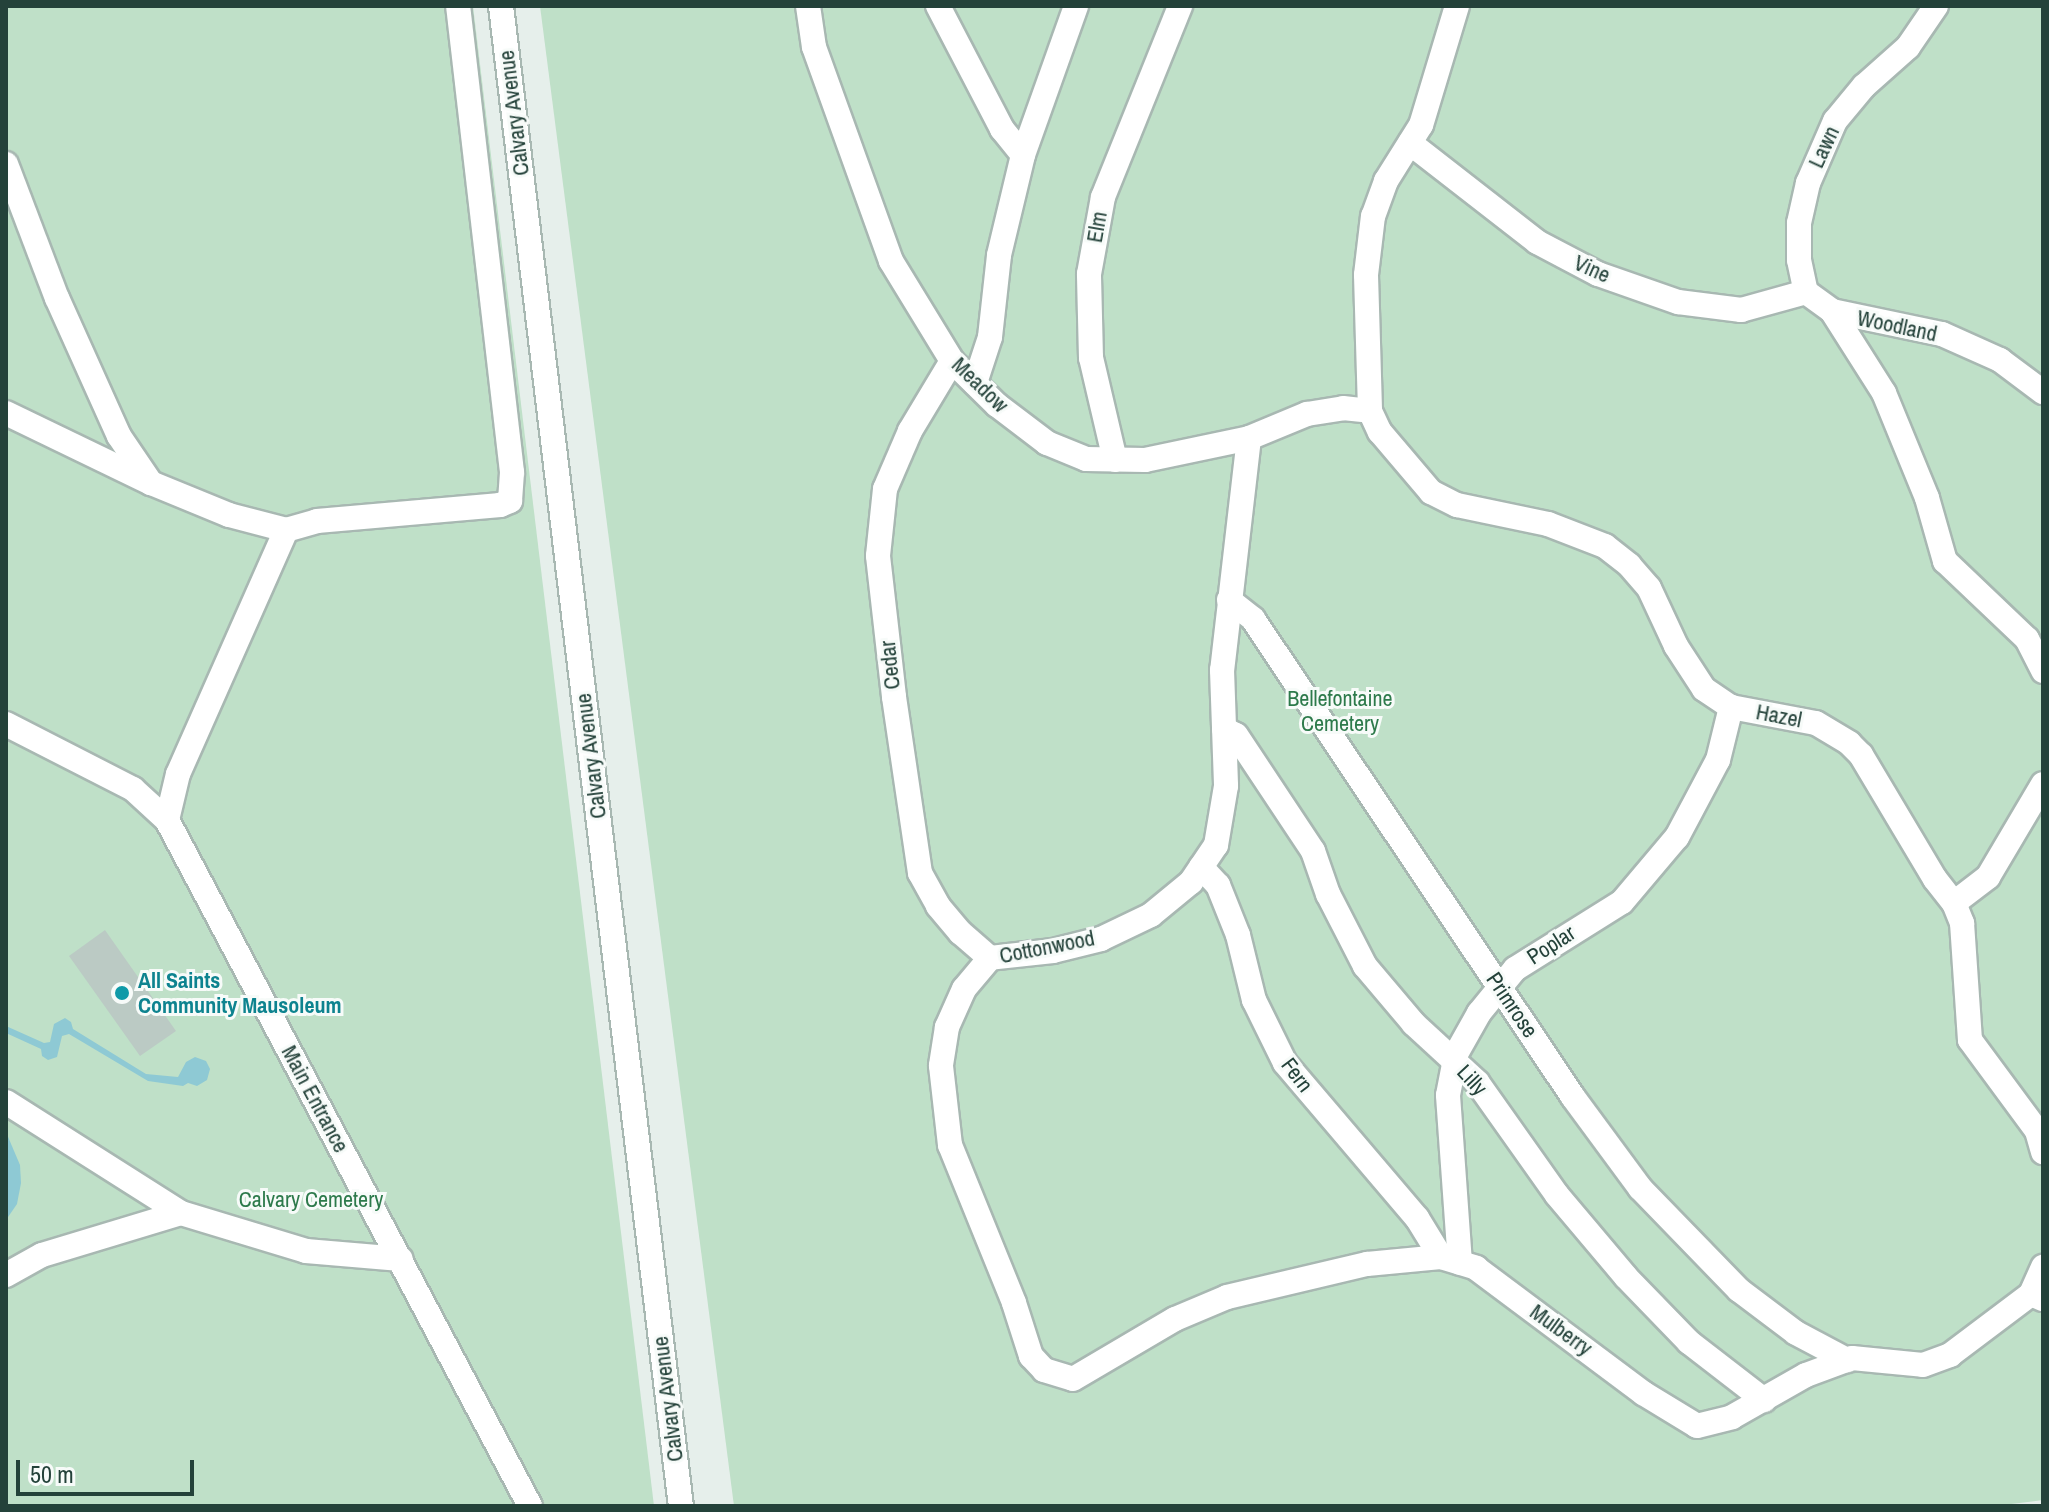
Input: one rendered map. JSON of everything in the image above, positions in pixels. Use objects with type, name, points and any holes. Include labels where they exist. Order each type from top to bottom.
[{"type":"street","points":[[6,413],[151,483],[229,515],[286,530],[317,521],[487,507],[510,501],[512,472],[458,6]]},
{"type":"street","name":"Calvary Avenue","points":[[501,6],[681,1506]]},
{"type":"street","name":"Meadow","points":[[808,6],[814,47],[891,261],[952,361],[1047,443],[1086,459],[1145,460],[1249,438],[1307,414],[1343,408],[1370,411]]},
{"type":"street","points":[[938,6],[1002,129],[1023,155]]},
{"type":"street","points":[[975,383],[990,337],[999,255],[1023,155],[1076,6]]},
{"type":"street","name":"Elm","points":[[1115,460],[1091,358],[1089,274],[1103,197],[1180,6]]},
{"type":"street","points":[[1370,411],[1366,275],[1373,216],[1386,181],[1421,125],[1457,6]]},
{"type":"street","name":"Lawn","points":[[1806,292],[1799,260],[1799,223],[1808,183],[1835,121],[1864,86],[1908,47],[1936,6]]},
{"type":"street","name":"Vine","points":[[1410,143],[1537,242],[1598,274],[1678,302],[1741,310],[1806,292]]},
{"type":"street","points":[[6,164],[69,326],[119,436],[151,483]]},
{"type":"street","points":[[1806,292],[1832,311],[1884,393],[1927,498],[1945,561],[2027,639],[2043,671]]},
{"type":"street","name":"Woodland","points":[[1832,311],[1942,334],[2000,360],[2043,392]]},
{"type":"street","name":"Cedar","points":[[952,361],[910,431],[885,489],[878,556],[894,697],[920,873],[938,906],[961,933],[990,958]]},
{"type":"street","name":"Hazel","points":[[1370,411],[1380,432],[1431,492],[1457,505],[1485,513],[1548,524],[1605,546],[1629,565],[1649,588],[1676,646],[1704,689],[1731,707],[1816,723],[1849,743],[1871,767],[1935,879],[1954,903],[1962,923],[1970,1040],[2037,1131],[2043,1152]]},
{"type":"street","name":"Cottonwood","points":[[1249,438],[1222,670],[1226,786],[1216,845],[1191,882],[1151,915],[1101,939],[1053,951],[990,958],[964,989],[947,1027],[941,1066],[950,1145],[1014,1303],[1031,1356],[1057,1377],[1073,1379],[1175,1319],[1227,1297],[1367,1264],[1450,1260]]},
{"type":"street","points":[[167,820],[178,774],[286,530]]},
{"type":"street","name":"Primrose","points":[[1229,600],[1253,619],[1573,1097],[1640,1188],[1739,1290],[1796,1333],[1847,1360]]},
{"type":"street","name":"Poplar","points":[[1450,1260],[1448,1095],[1455,1061],[1479,1013],[1515,969],[1622,902],[1677,837],[1718,760],[1731,707]]},
{"type":"street","name":"Main Entrance","points":[[6,724],[133,789],[167,820],[530,1506]]},
{"type":"street","name":"Lilly","points":[[1224,729],[1236,735],[1313,851],[1328,894],[1365,966],[1414,1024],[1477,1082],[1557,1195],[1626,1277],[1689,1342],[1764,1400]]},
{"type":"street","points":[[1954,903],[1988,877],[2043,784]]},
{"type":"street","name":"Fern","points":[[1201,867],[1218,885],[1238,935],[1254,1000],[1285,1063],[1450,1260]]},
{"type":"street","points":[[6,1102],[181,1213],[306,1251],[401,1259]]},
{"type":"street","points":[[6,1275],[42,1255],[181,1213]]},
{"type":"street","name":"Mulberry","points":[[1450,1260],[1476,1268],[1653,1400],[1697,1426],[1732,1417],[1806,1375],[1852,1358],[1923,1365],[1950,1355],[2037,1296]]},
{"type":"street","points":[[2037,1296],[2043,1267]]},
{"type":"green space","name":"Calvary Cemetery","points":[[6,6],[473,6],[654,1506],[6,1506]]},
{"type":"green space","name":"Bellefontaine Cemetery","points":[[540,6],[2043,6],[2043,1500],[1995,1506],[734,1506]]},
{"type":"water","points":[[65,1018],[71,1022],[73,1029],[146,1074],[178,1077],[186,1062],[195,1057],[206,1061],[210,1069],[207,1080],[197,1086],[148,1081],[69,1034],[62,1036],[57,1057],[48,1060],[42,1056],[41,1049],[6,1033],[6,1026],[44,1043],[50,1042],[54,1024]]},
{"type":"water","points":[[6,1132],[20,1165],[21,1183],[17,1204],[6,1220]]},
{"type":"building","name":"All Saints Community Mausoleum","points":[[105,930],[176,1031],[140,1056],[69,956]]},
{"type":"place","name":"All Saints Community Mausoleum","points":[[122,993]]}]
